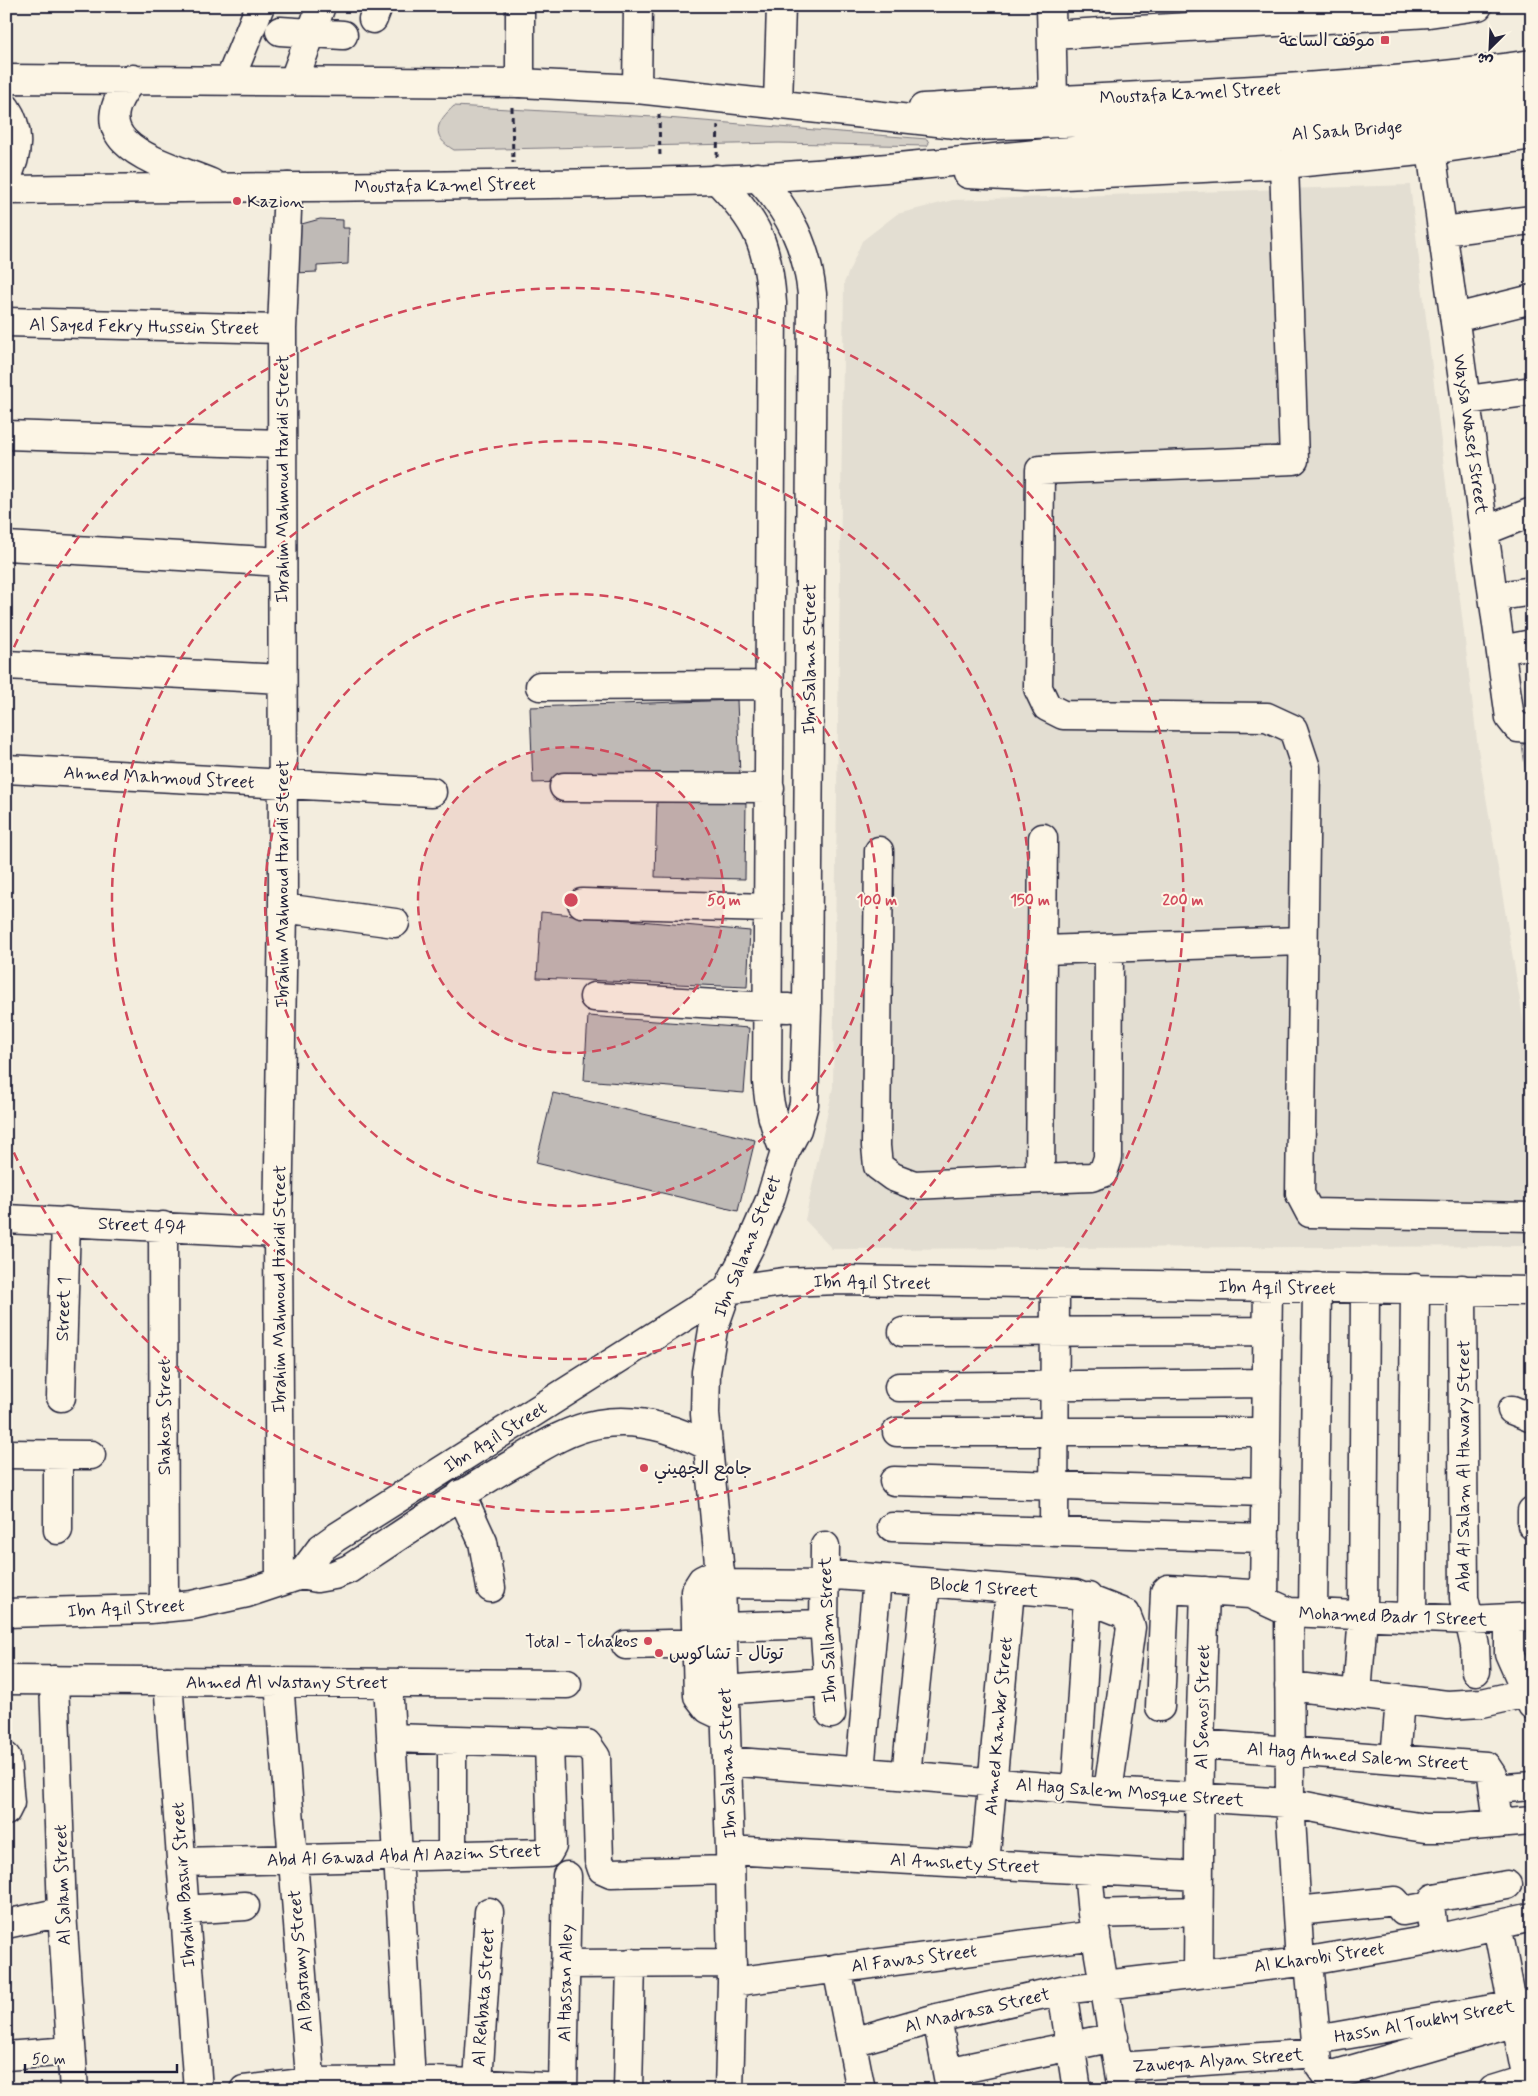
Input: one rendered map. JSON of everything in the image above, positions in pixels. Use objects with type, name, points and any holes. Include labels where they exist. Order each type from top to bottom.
[{"type":"street","points":[[230,79],[260,6]]},
{"type":"street","points":[[294,80],[321,6]]},
{"type":"street","points":[[516,83],[520,6]]},
{"type":"street","points":[[638,6],[648,90]]},
{"type":"street","points":[[778,103],[780,6]]},
{"type":"street","points":[[1051,6],[1053,99]]},
{"type":"street","points":[[1052,35],[1478,6]]},
{"type":"street","points":[[280,31],[343,35]]},
{"type":"street","name":"Moustafa Kamel Street","points":[[847,113],[1053,99],[1308,88],[1486,71],[1532,64]]},
{"type":"street","name":"Moustafa Kamel Street","points":[[6,79],[230,79],[516,83],[648,90],[974,126],[1041,125],[1163,131]]},
{"type":"street","points":[[132,79],[120,93],[114,111],[114,121],[120,139],[135,151],[222,187]]},
{"type":"street","name":"Al Saah Bridge","points":[[1163,131],[1332,107],[1532,84]]},
{"type":"street","points":[[6,108],[14,126],[17,140],[16,154],[6,178]]},
{"type":"street","name":"Al Saah Bridge","points":[[1163,131],[1347,131],[1420,124],[1532,109]]},
{"type":"street","name":"Moustafa Kamel Street","points":[[6,190],[716,180],[884,169],[1163,131]]},
{"type":"street","name":"Moustafa Kamel Street","points":[[884,169],[1025,178],[1284,164],[1431,150],[1532,135]]},
{"type":"street","name":"Waysa Wasef Street","points":[[1431,150],[1501,650],[1521,724]]},
{"type":"street","points":[[1284,164],[1294,460],[1040,470],[1038,688],[1047,707],[1063,715],[1267,717],[1293,729],[1306,768],[1300,1194],[1310,1213],[1532,1217]]},
{"type":"street","name":"Ibn Salama Street","points":[[729,2090],[732,1972],[725,1690],[720,1578],[705,1414],[706,1372],[713,1330],[727,1290],[750,1246],[770,1200],[785,1152],[797,1129],[804,1104],[807,1009],[812,294],[806,257],[796,230],[782,205],[757,177]]},
{"type":"street","name":"Ibn Salama Street","points":[[716,180],[741,204],[759,235],[769,268],[772,303],[769,1106],[775,1130],[785,1152]]},
{"type":"street","name":"Ibrahim Mahmoud Haridi Street","points":[[288,186],[282,329],[283,784],[278,1233],[290,1578]]},
{"type":"street","points":[[1443,231],[1532,220]]},
{"type":"street","points":[[1455,318],[1532,298]]},
{"type":"street","name":"Al Sayed Fekry Hussein Street","points":[[6,322],[282,329]]},
{"type":"street","points":[[1466,400],[1532,391]]},
{"type":"street","points":[[6,435],[282,444]]},
{"type":"street","points":[[1484,531],[1532,512]]},
{"type":"street","points":[[6,546],[282,562]]},
{"type":"street","points":[[1493,597],[1532,591]]},
{"type":"street","points":[[1501,650],[1532,644]]},
{"type":"street","points":[[6,665],[282,679]]},
{"type":"street","points":[[540,686],[770,685]]},
{"type":"street","name":"Ahmed Mahmoud Street","points":[[6,769],[432,792]]},
{"type":"street","points":[[564,787],[770,788]]},
{"type":"street","points":[[1040,1179],[1044,838]]},
{"type":"street","points":[[879,851],[876,1146],[878,1166],[892,1177],[914,1185],[1091,1177],[1103,1173],[1108,1158],[1109,948]]},
{"type":"street","points":[[582,903],[769,908]]},
{"type":"street","points":[[282,908],[395,923]]},
{"type":"street","points":[[1044,950],[1303,941]]},
{"type":"street","points":[[594,997],[807,1009]]},
{"type":"street","name":"Street 494","points":[[6,1219],[278,1233]]},
{"type":"street","name":"Street 1","points":[[61,1397],[66,1221]]},
{"type":"street","name":"Shakosa Street","points":[[164,1226],[164,1608]]},
{"type":"street","name":"Ibn Aqil Street","points":[[290,1578],[321,1548],[335,1538],[727,1290],[811,1280],[1532,1291]]},
{"type":"street","points":[[1054,1532],[1055,1284]]},
{"type":"street","points":[[1264,1599],[1268,1287]]},
{"type":"street","points":[[1317,1287],[1301,1613],[1289,1686],[1290,1803],[1297,1911],[1320,2070],[1331,2075],[1520,2010]]},
{"type":"street","points":[[1357,1695],[1363,1615],[1365,1288]]},
{"type":"street","points":[[1412,1618],[1415,1288]]},
{"type":"street","name":"Abd Al Salam Al Hawary Street","points":[[1462,1289],[1464,1587],[1474,1646],[1476,1671]]},
{"type":"street","points":[[902,1332],[1268,1331]]},
{"type":"street","points":[[899,1387],[1267,1383]]},
{"type":"street","name":"Ibn Aqil Street","points":[[6,1613],[164,1608],[220,1600],[290,1578],[317,1578],[334,1575],[349,1569],[462,1494],[556,1438],[599,1424],[629,1422],[667,1427],[708,1446]]},
{"type":"street","points":[[897,1432],[1266,1432]]},
{"type":"street","points":[[6,1454],[91,1455]]},
{"type":"street","points":[[58,1455],[58,1530]]},
{"type":"street","points":[[894,1481],[1266,1492]]},
{"type":"street","points":[[462,1494],[483,1542],[491,1588]]},
{"type":"street","points":[[1532,1512],[1532,1525]]},
{"type":"street","points":[[892,1527],[1265,1538]]},
{"type":"street","name":"Ibn Sallam Street","points":[[825,1546],[824,1624],[830,1714]]},
{"type":"street","points":[[720,1578],[702,1580],[695,1591],[696,1644],[698,1696],[708,1709],[725,1717]]},
{"type":"street","name":"Block 1 Street","points":[[720,1578],[877,1579],[1075,1594],[1088,1597],[1100,1605],[1126,1614],[1130,1627],[1108,1792]]},
{"type":"street","points":[[860,1771],[877,1579]]},
{"type":"street","points":[[906,1775],[926,1583]]},
{"type":"street","name":"Mohamed Badr 1 Street","points":[[1160,1707],[1165,1592],[1172,1588],[1250,1594],[1301,1613],[1469,1620],[1520,1618]]},
{"type":"street","name":"Ahmed Kamber Street","points":[[985,1863],[1010,1590]]},
{"type":"street","name":"Al Senosi Street","points":[[1198,1972],[1200,1744],[1205,1591]]},
{"type":"street","points":[[1076,1789],[1088,1597]]},
{"type":"street","points":[[1289,1686],[1400,1700],[1464,1705],[1529,1699],[1509,1653],[1520,1618]]},
{"type":"street","points":[[626,1645],[696,1644],[723,1635],[824,1624]]},
{"type":"street","name":"Ahmed Al Wastany Street","points":[[6,1680],[567,1684]]},
{"type":"street","name":"Al Salam Street","points":[[54,1680],[62,1912],[74,2090]]},
{"type":"street","name":"Ibrahim Bashir Street","points":[[168,1681],[198,2090]]},
{"type":"street","name":"Al Bastamy Street","points":[[279,1682],[310,2086]]},
{"type":"street","points":[[388,1682],[397,1856],[427,2084]]},
{"type":"street","points":[[725,1690],[827,1682]]},
{"type":"street","points":[[1395,1760],[1400,1700]]},
{"type":"street","points":[[391,1738],[549,1742]]},
{"type":"street","points":[[452,1740],[452,1855]]},
{"type":"street","name":"Abd Al Gawad Abd Al Aazim Street","points":[[181,1862],[545,1853],[550,1851],[552,1846],[549,1742]]},
{"type":"street","name":"Al Amshety Street","points":[[549,1742],[587,1744],[596,1757],[599,1860],[602,1869],[611,1873],[730,1860],[985,1863],[1088,1871],[1199,1876]]},
{"type":"street","name":"Al Hag Ahmed Salem Street","points":[[1200,1744],[1486,1766],[1492,1774],[1498,1824]]},
{"type":"street","points":[[6,1757],[10,1803],[6,1812]]},
{"type":"street","name":"Al Hag Salem Mosque Street","points":[[727,1761],[1108,1792],[1290,1803],[1392,1824],[1425,1828],[1450,1828],[1532,1821]]},
{"type":"street","points":[[1494,1789],[1532,1786]]},
{"type":"street","points":[[1088,1871],[1094,1924],[1121,2078]]},
{"type":"street","name":"Al Hassan Alley","points":[[563,2089],[567,1876]]},
{"type":"street","points":[[1435,1939],[1430,1906],[1431,1902],[1438,1896],[1507,1885]]},
{"type":"street","points":[[1297,1911],[1395,1901],[1402,1910],[1430,1906]]},
{"type":"street","points":[[184,1910],[245,1906]]},
{"type":"street","name":"Al Fawas Street","points":[[565,1964],[631,1963],[732,1972],[837,1968],[1094,1924],[1199,1911]]},
{"type":"street","points":[[6,1924],[62,1912]]},
{"type":"street","name":"Al Rehbata Street","points":[[478,2082],[489,1912]]},
{"type":"street","name":"Al Kharobi Street","points":[[1104,1984],[1198,1972],[1305,1962],[1435,1939],[1532,1917]]},
{"type":"street","points":[[1494,2090],[1529,2083],[1520,2010],[1497,1925]]},
{"type":"street","points":[[628,2090],[631,1963]]},
{"type":"street","points":[[837,1968],[861,2090]]},
{"type":"street","name":"Al Madrasa Street","points":[[852,2042],[937,2018],[1062,1990],[1104,1984]]},
{"type":"street","points":[[1062,1990],[1077,2090]]},
{"type":"street","name":"Hassn Al Toukhy Street","points":[[1316,2046],[1520,2010]]},
{"type":"street","points":[[937,2018],[949,2081],[1070,2046],[1114,2037]]},
{"type":"street","name":"Zaweya Alyan Street","points":[[1121,2078],[1316,2046]]},
{"type":"street","points":[[6,2056],[70,2051]]},
{"type":"street","points":[[244,2090],[310,2086],[478,2082],[563,2089]]},
{"type":"path","points":[[513,184],[516,83]]},
{"type":"path","points":[[648,90],[660,181]]},
{"type":"path","points":[[716,180],[719,98]]},
{"type":"shaded area","points":[[454,106],[654,117],[927,139],[929,143],[927,146],[779,143],[454,150],[441,139],[438,129],[443,118]]},
{"type":"shaded area","points":[[1410,185],[1478,749],[1532,1072],[1532,1246],[832,1249],[805,1220],[833,1087],[844,283],[862,241],[897,214],[953,200]]},
{"type":"shaded area","points":[[1532,742],[1532,815],[1522,745]]},
{"type":"building","points":[[320,219],[343,220],[343,228],[349,228],[348,264],[317,266],[317,272],[294,273],[298,225]]},
{"type":"building","points":[[737,700],[740,776],[533,783],[530,707]]},
{"type":"building","points":[[657,799],[746,801],[745,879],[655,877]]},
{"type":"building","points":[[541,912],[750,931],[747,987],[537,978]]},
{"type":"building","points":[[588,1016],[749,1028],[744,1093],[584,1080]]},
{"type":"building","points":[[553,1093],[755,1140],[738,1211],[536,1163]]},
{"type":"place","name":"موقف الساعة","points":[[1385,40]]},
{"type":"place","name":"Kazion","points":[[237,201]]},
{"type":"place","name":"جامع الجهيني","points":[[644,1468]]},
{"type":"place","name":"Total - Tchakos","points":[[648,1641]]},
{"type":"place","name":"توتال - تشاكوس","points":[[659,1653]]}]
